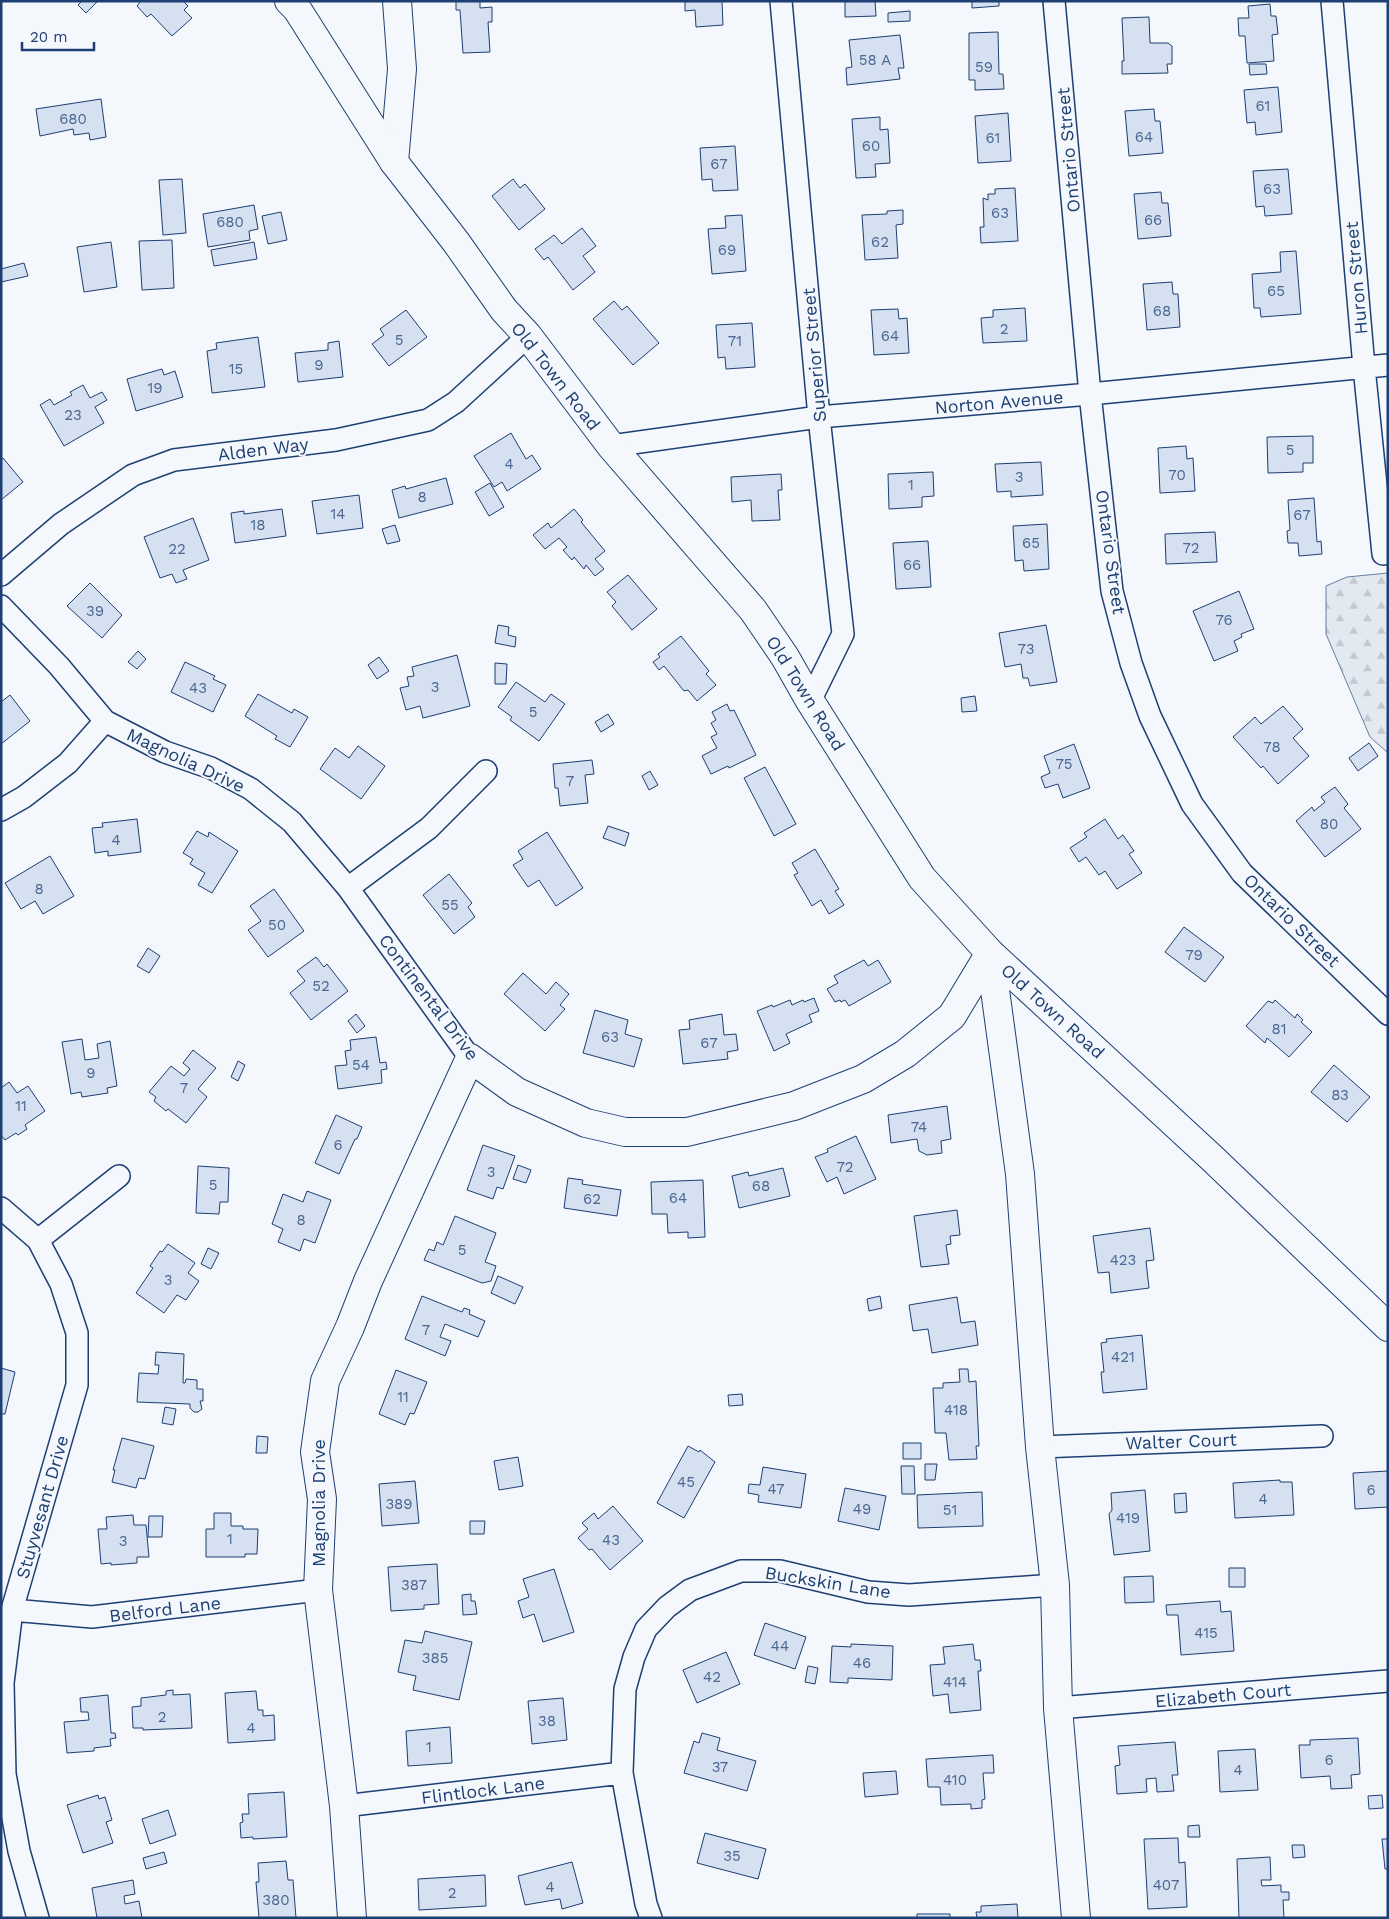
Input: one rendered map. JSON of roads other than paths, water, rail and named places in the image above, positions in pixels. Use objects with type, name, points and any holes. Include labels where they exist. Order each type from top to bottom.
[{"type":"street","name":"Old Town Road","points":[[289,1],[297,9],[394,162],[456,242],[504,310],[528,336],[611,446],[753,610],[784,656],[810,701],[922,878],[990,953],[1213,1159],[1388,1327]]},
{"type":"street","points":[[394,162],[402,69],[397,1]]},
{"type":"street","name":"Superior Street","points":[[781,1],[819,417],[843,634],[810,701]]},
{"type":"street","name":"Ontario Street","points":[[1054,1],[1090,394],[1112,592],[1132,662],[1150,716],[1192,804],[1242,873],[1388,1014]]},
{"type":"street","name":"Huron Street","points":[[1332,1],[1364,367],[1383,554]]},
{"type":"street","name":"Alden Way","points":[[1,575],[61,524],[133,475],[174,460],[336,440],[428,420],[456,402],[528,336]]},
{"type":"street","name":"Norton Avenue","points":[[611,446],[819,417],[1090,394],[1388,365]]},
{"type":"street","points":[[1,606],[59,666],[105,721],[68,763],[24,797],[1,810]]},
{"type":"street","name":"Magnolia Drive","points":[[105,721],[165,752],[211,768],[251,789],[292,822],[348,888]]},
{"type":"street","points":[[348,888],[429,828],[486,771]]},
{"type":"street","name":"Continental Drive","points":[[348,888],[470,1058],[517,1092],[586,1122],[625,1132],[687,1132],[794,1106],[863,1079],[905,1054],[952,1016],[990,953]]},
{"type":"street","points":[[990,953],[1020,1174],[1040,1447],[1055,1585],[1058,1708],[1076,1918]]},
{"type":"street","name":"Magnolia Drive","points":[[352,1918],[344,1806],[318,1590],[322,1499],[315,1452],[324,1381],[470,1058]]},
{"type":"street","points":[[38,1240],[119,1176]]},
{"type":"street","name":"Stuyvesant Drive","points":[[1,1208],[38,1240],[61,1284],[77,1333],[77,1385],[12,1610],[3,1683],[6,1774],[19,1851],[38,1918]]},
{"type":"street","name":"Walter Court","points":[[1040,1447],[1322,1436]]},
{"type":"street","name":"Buckskin Lane","points":[[651,1918],[646,1904],[622,1773],[625,1689],[634,1657],[646,1628],[667,1607],[690,1590],[741,1571],[780,1571],[868,1592],[909,1595],[1055,1585]]},
{"type":"street","name":"Belford Lane","points":[[12,1610],[92,1617],[318,1590]]},
{"type":"street","name":"Elizabeth Court","points":[[1058,1708],[1388,1681]]},
{"type":"street","name":"Flintlock Lane","points":[[344,1806],[622,1773]]}]
